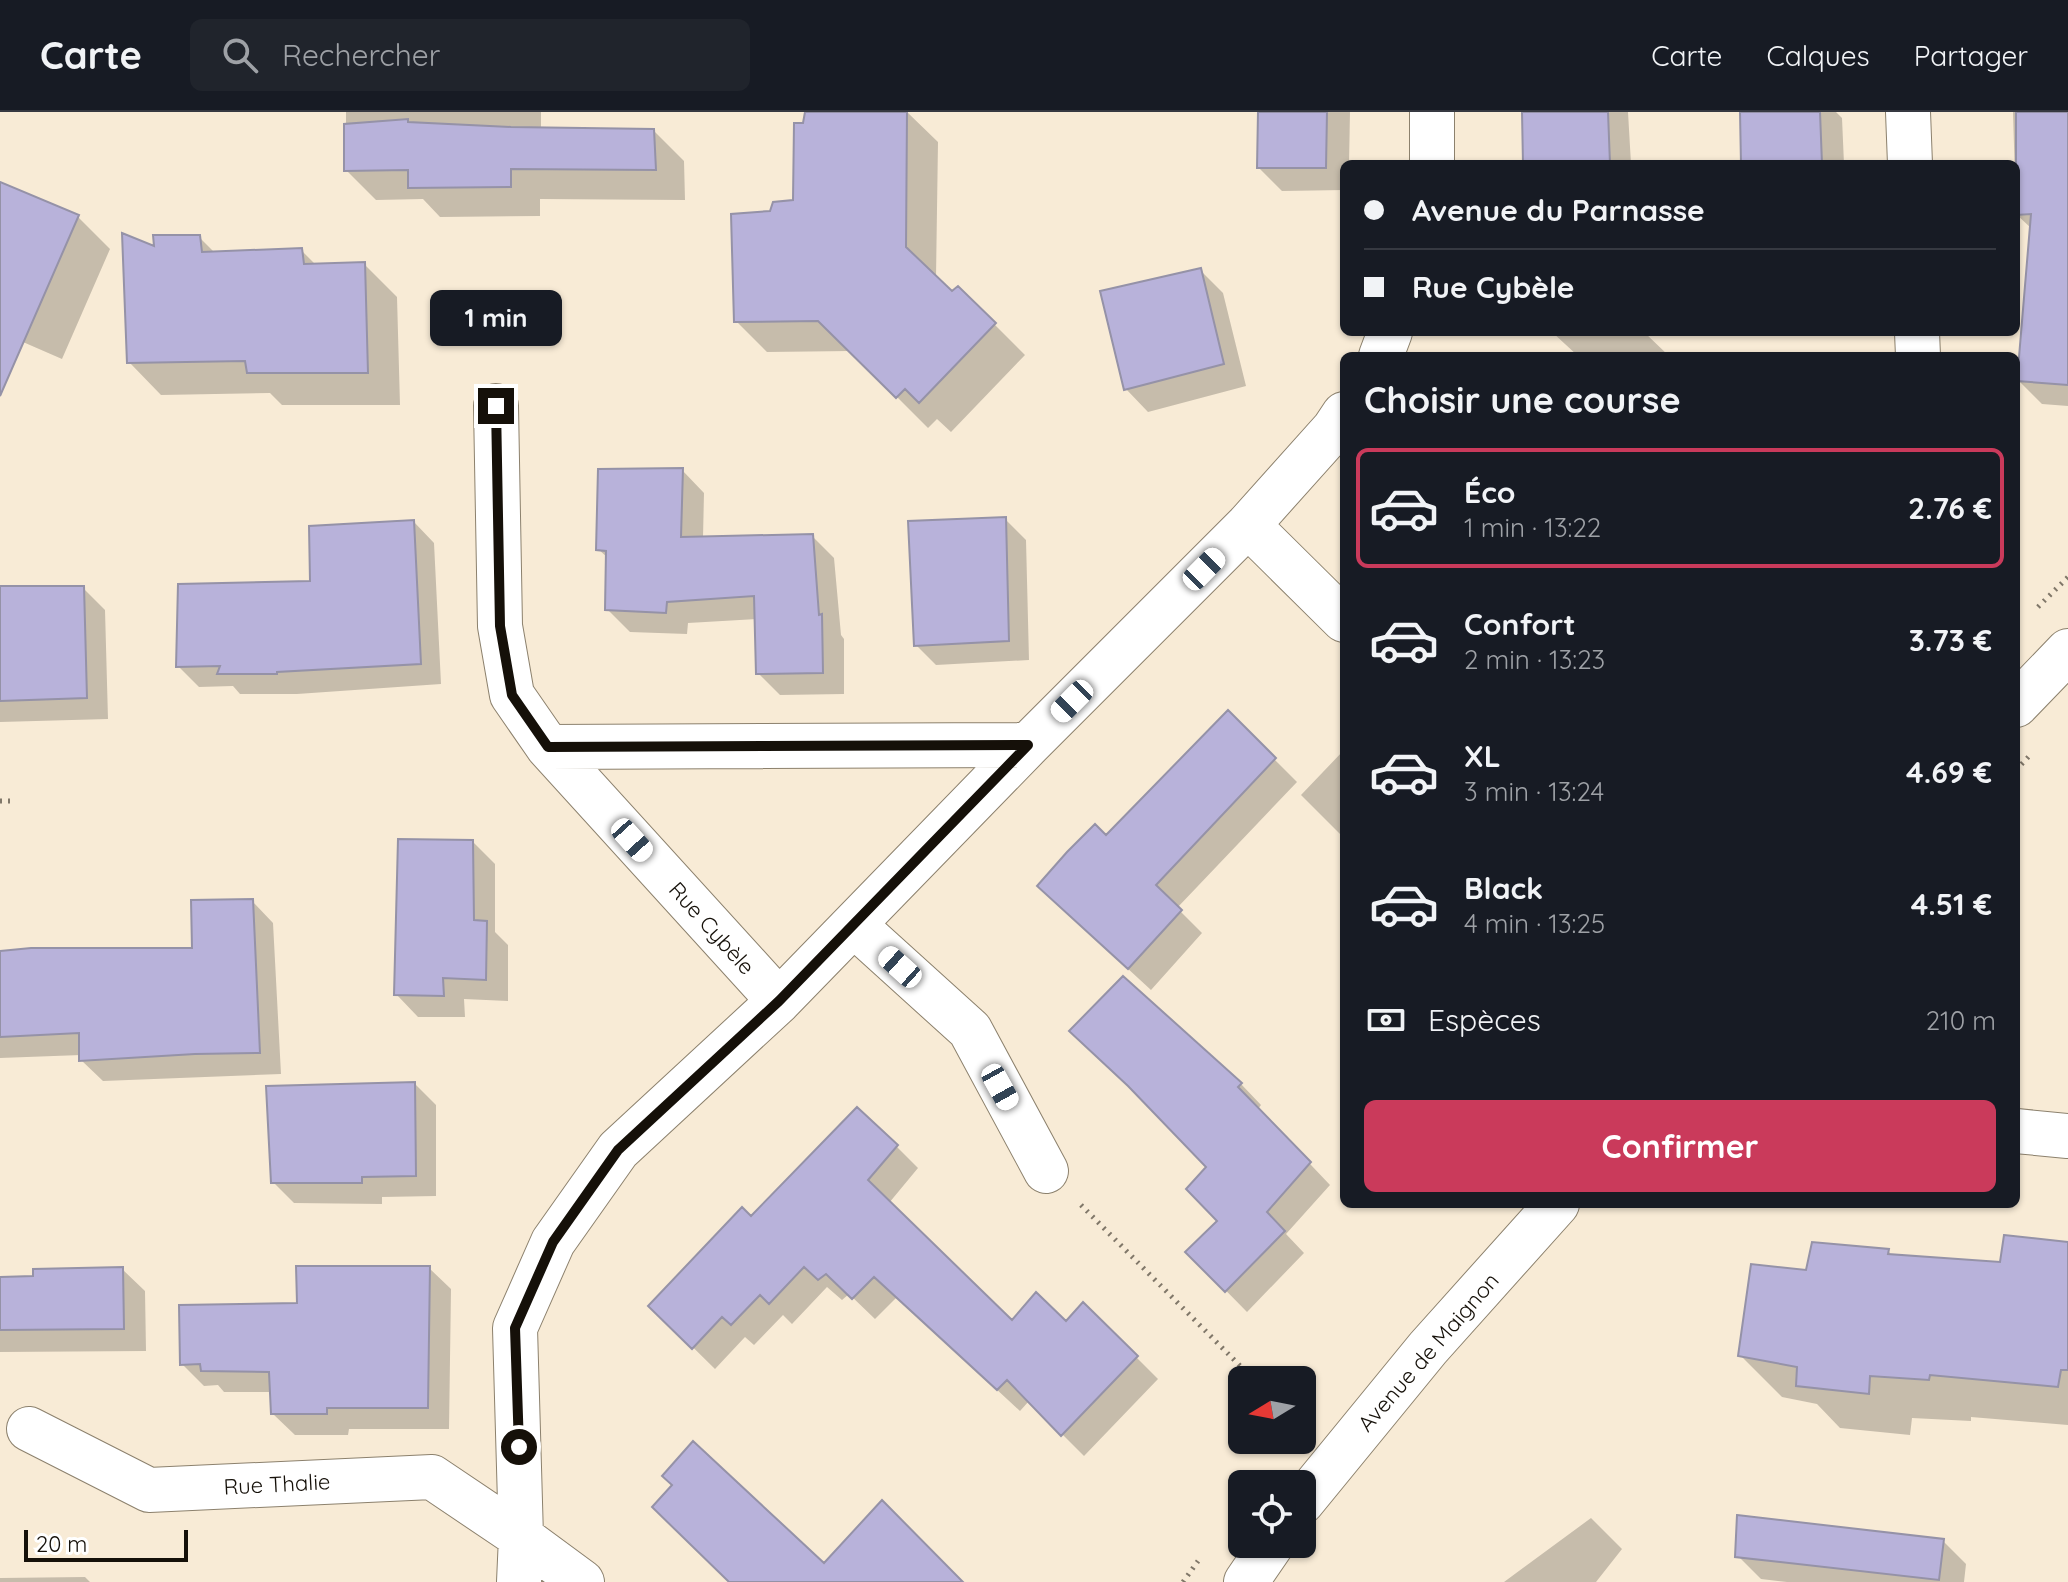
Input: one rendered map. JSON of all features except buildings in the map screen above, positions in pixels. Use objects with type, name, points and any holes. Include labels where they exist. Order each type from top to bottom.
[{"type":"street","points":[[1432,112],[1432,160]]},
{"type":"street","points":[[1908,112],[1910,160]]},
{"type":"street","name":"Rue Cybèle","points":[[496,406],[500,626],[512,695],[548,747],[779,1001]]},
{"type":"street","points":[[519,1582],[521,1537],[515,1328],[553,1242],[618,1150],[779,1001],[1248,525],[1340,420]]},
{"type":"street","points":[[1248,525],[1340,616]]},
{"type":"street","points":[[2020,701],[2068,651]]},
{"type":"street","points":[[548,747],[1028,745]]},
{"type":"street","points":[[854,925],[970,1030],[1046,1171]]},
{"type":"street","points":[[2020,1131],[2068,1136]]},
{"type":"street","name":"Avenue de Maignon","points":[[1316,1485],[1428,1348],[1553,1208]]},
{"type":"street","name":"Rue Thalie","points":[[29,1429],[149,1490],[432,1477],[582,1582]]},
{"type":"street","points":[[1246,1582],[1262,1558]]},
{"type":"path","points":[[2037,609],[2068,577]]},
{"type":"path","points":[[0,801],[13,801]]},
{"type":"path","points":[[1046,1171],[1240,1366]]},
{"type":"route","points":[[496,406],[500,626],[512,695],[548,747],[1028,745],[779,1001],[618,1150],[553,1242],[515,1328],[519,1447]]}]
